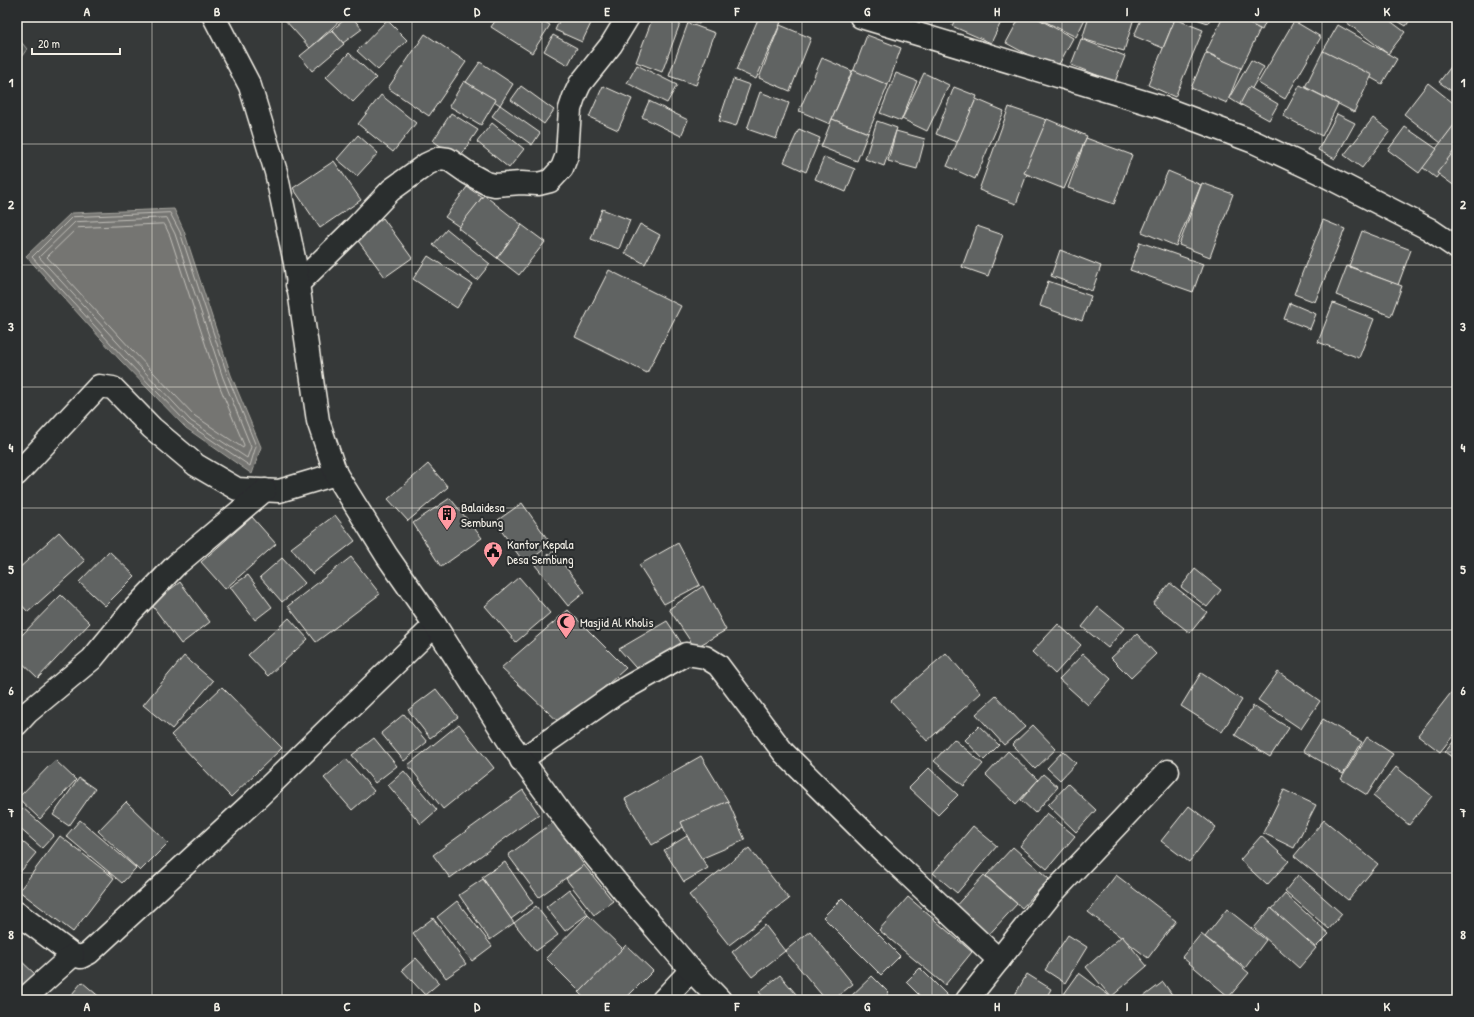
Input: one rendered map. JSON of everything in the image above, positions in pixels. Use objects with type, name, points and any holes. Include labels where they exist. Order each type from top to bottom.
[{"type":"street","points":[[214,17],[250,86],[276,172],[295,263],[318,421],[336,474],[386,556],[435,625],[521,760],[567,822],[626,894],[691,970],[720,1000]]},
{"type":"street","points":[[297,285],[391,190],[428,164],[440,158],[448,159],[486,183],[495,185],[521,183],[538,184],[550,181],[562,168],[566,155],[570,109],[580,84],[611,45],[628,17]]},
{"type":"street","points":[[861,17],[1161,107],[1254,142],[1318,172],[1429,229],[1457,248]]},
{"type":"street","points":[[17,474],[99,386],[107,386],[113,388],[152,428],[196,464],[237,489],[280,491],[336,474]]},
{"type":"street","points":[[17,724],[27,713],[92,659],[130,613],[176,564],[265,490]]},
{"type":"street","points":[[17,913],[72,955],[81,957],[89,952],[254,801],[435,625]]},
{"type":"street","points":[[521,760],[617,693],[686,654],[705,657],[718,665],[784,753],[879,847],[999,960]]},
{"type":"street","points":[[967,1000],[1049,897],[1168,771]]},
{"type":"street","points":[[22,1000],[72,955]]},
{"type":"street","points":[[663,1000],[691,970]]},
{"type":"shaded area","points":[[17,37],[27,49],[17,63]]},
{"type":"water","points":[[174,209],[184,231],[231,375],[261,447],[252,474],[186,428],[120,360],[26,256],[71,213]]},
{"type":"building","points":[[286,17],[344,17],[310,48],[284,19]]},
{"type":"building","points":[[348,17],[352,17],[362,29],[343,43],[332,30]]},
{"type":"building","points":[[498,17],[537,17],[550,25],[532,53],[491,27]]},
{"type":"building","points":[[547,17],[559,17],[555,22]]},
{"type":"building","points":[[561,17],[594,17],[582,42],[555,30]]},
{"type":"building","points":[[653,17],[682,18],[662,72],[636,62]]},
{"type":"building","points":[[685,17],[703,17],[699,24]]},
{"type":"building","points":[[759,17],[769,17],[781,22],[756,79],[736,70]]},
{"type":"building","points":[[956,17],[994,17],[1002,20],[991,43],[952,26]]},
{"type":"building","points":[[1020,17],[1035,17],[1073,38],[1056,70],[1006,43]]},
{"type":"building","points":[[1036,17],[1086,17],[1076,37]]},
{"type":"building","points":[[1089,17],[1134,18],[1124,51],[1082,39]]},
{"type":"building","points":[[1142,17],[1176,17],[1163,48],[1134,36]]},
{"type":"building","points":[[1190,17],[1211,17],[1208,23]]},
{"type":"building","points":[[1223,17],[1236,17],[1260,29],[1241,69],[1206,52]]},
{"type":"building","points":[[1236,17],[1268,17],[1262,30]]},
{"type":"building","points":[[1350,17],[1385,17],[1405,32],[1388,54],[1346,22]]},
{"type":"building","points":[[1391,17],[1412,17],[1406,26]]},
{"type":"building","points":[[1175,19],[1203,30],[1175,97],[1148,85]]},
{"type":"building","points":[[387,20],[407,40],[378,70],[357,51]]},
{"type":"building","points":[[1294,21],[1321,37],[1285,99],[1258,83]]},
{"type":"building","points":[[688,23],[715,33],[696,85],[669,76]]},
{"type":"building","points":[[780,25],[811,38],[790,91],[759,78]]},
{"type":"building","points":[[1338,25],[1397,59],[1382,84],[1323,51]]},
{"type":"building","points":[[332,30],[344,44],[312,71],[300,56]]},
{"type":"building","points":[[425,34],[466,62],[429,116],[388,88]]},
{"type":"building","points":[[553,35],[577,48],[568,65],[544,51]]},
{"type":"building","points":[[867,35],[901,48],[888,85],[853,72]]},
{"type":"building","points":[[1081,39],[1125,56],[1115,82],[1071,65]]},
{"type":"building","points":[[1323,51],[1372,75],[1354,112],[1305,87]]},
{"type":"building","points":[[349,53],[376,78],[353,102],[326,77]]},
{"type":"building","points":[[1206,53],[1241,68],[1227,103],[1191,88]]},
{"type":"building","points":[[822,58],[852,71],[830,124],[799,111]]},
{"type":"building","points":[[1457,59],[1457,95],[1439,82]]},
{"type":"building","points":[[1251,60],[1264,67],[1242,106],[1229,98]]},
{"type":"building","points":[[480,62],[513,84],[500,105],[466,82]]},
{"type":"building","points":[[637,65],[677,85],[667,103],[627,83]]},
{"type":"building","points":[[853,70],[888,85],[868,133],[832,119]]},
{"type":"building","points":[[896,73],[917,81],[901,121],[880,113]]},
{"type":"building","points":[[924,73],[949,85],[927,131],[902,119]]},
{"type":"building","points":[[733,79],[750,85],[736,126],[719,121]]},
{"type":"building","points":[[464,81],[496,100],[481,125],[449,106]]},
{"type":"building","points":[[1428,83],[1457,106],[1457,122],[1441,143],[1404,114]]},
{"type":"building","points":[[1300,85],[1338,104],[1322,136],[1283,116]]},
{"type":"building","points":[[521,86],[554,110],[544,124],[511,100]]},
{"type":"building","points":[[603,86],[632,99],[618,130],[589,117]]},
{"type":"building","points":[[954,87],[977,96],[959,143],[936,134]]},
{"type":"building","points":[[1249,87],[1278,104],[1269,120],[1240,104]]},
{"type":"building","points":[[760,92],[789,103],[776,139],[747,129]]},
{"type":"building","points":[[381,95],[416,123],[393,152],[358,124]]},
{"type":"building","points":[[976,99],[1004,111],[975,179],[947,166]]},
{"type":"building","points":[[649,101],[688,120],[681,136],[642,117]]},
{"type":"building","points":[[500,105],[540,133],[532,145],[492,116]]},
{"type":"building","points":[[1009,107],[1047,120],[1016,204],[979,190]]},
{"type":"building","points":[[451,113],[478,130],[459,158],[433,141]]},
{"type":"building","points":[[1337,114],[1355,123],[1335,159],[1318,150]]},
{"type":"building","points":[[1373,118],[1390,131],[1362,168],[1344,155]]},
{"type":"building","points":[[832,119],[868,133],[857,161],[821,147]]},
{"type":"building","points":[[1047,119],[1087,136],[1064,189],[1024,173]]},
{"type":"building","points":[[877,121],[897,128],[884,166],[865,159]]},
{"type":"building","points":[[1457,121],[1457,149],[1436,178],[1422,167]]},
{"type":"building","points":[[492,123],[524,149],[509,168],[477,142]]},
{"type":"building","points":[[1405,127],[1437,149],[1419,173],[1388,150]]},
{"type":"building","points":[[799,129],[820,138],[806,172],[784,162]]},
{"type":"building","points":[[896,131],[925,139],[917,169],[888,161]]},
{"type":"building","points":[[358,135],[378,153],[357,176],[337,159]]},
{"type":"building","points":[[1086,138],[1132,155],[1114,204],[1068,188]]},
{"type":"building","points":[[1457,147],[1457,186],[1456,187],[1437,173]]},
{"type":"building","points":[[824,157],[855,169],[846,192],[815,179]]},
{"type":"building","points":[[334,161],[361,200],[320,228],[293,188]]},
{"type":"building","points":[[1168,171],[1201,185],[1176,246],[1142,232]]},
{"type":"building","points":[[1202,183],[1233,194],[1210,257],[1179,245]]},
{"type":"building","points":[[467,187],[482,197],[461,228],[445,217]]},
{"type":"building","points":[[484,195],[522,225],[497,258],[458,228]]},
{"type":"building","points":[[602,209],[630,220],[619,249],[591,239]]},
{"type":"building","points":[[383,218],[412,258],[385,277],[356,238]]},
{"type":"building","points":[[1323,220],[1345,229],[1315,302],[1294,294]]},
{"type":"building","points":[[640,224],[660,235],[645,264],[625,253]]},
{"type":"building","points":[[522,225],[545,242],[519,275],[497,258]]},
{"type":"building","points":[[977,226],[1003,235],[988,276],[962,267]]},
{"type":"building","points":[[447,229],[490,264],[477,280],[433,245]]},
{"type":"building","points":[[1362,231],[1411,250],[1398,285],[1349,266]]},
{"type":"building","points":[[1140,242],[1203,264],[1193,292],[1130,270]]},
{"type":"building","points":[[1060,250],[1101,266],[1092,291],[1051,276]]},
{"type":"building","points":[[428,256],[472,284],[457,308],[413,279]]},
{"type":"building","points":[[1347,266],[1402,286],[1391,316],[1336,295]]},
{"type":"building","points":[[609,270],[681,306],[647,373],[575,337]]},
{"type":"building","points":[[1048,281],[1091,296],[1082,321],[1040,306]]},
{"type":"building","points":[[1290,303],[1316,314],[1310,329],[1284,319]]},
{"type":"building","points":[[1333,303],[1374,319],[1359,358],[1318,342]]},
{"type":"building","points":[[428,464],[448,487],[408,521],[388,499]]},
{"type":"building","name":"Balaidesa Sembung","points":[[450,498],[482,538],[441,567],[413,523]]},
{"type":"building","points":[[522,503],[551,544],[525,564],[495,522]]},
{"type":"building","points":[[335,515],[355,541],[312,574],[291,548]]},
{"type":"building","points":[[252,517],[276,544],[225,589],[201,562]]},
{"type":"building","points":[[59,532],[85,561],[28,612],[17,600],[17,570]]},
{"type":"building","points":[[678,543],[700,585],[664,604],[639,565]]},
{"type":"building","points":[[109,551],[135,576],[105,606],[79,582]]},
{"type":"building","points":[[553,551],[585,592],[568,606],[535,565]]},
{"type":"building","points":[[351,557],[380,594],[316,642],[288,606]]},
{"type":"building","points":[[282,558],[305,583],[282,602],[260,577]]},
{"type":"building","points":[[1195,569],[1221,590],[1207,607],[1181,587]]},
{"type":"building","points":[[248,575],[272,607],[255,620],[230,587]]},
{"type":"building","points":[[519,577],[550,613],[516,642],[485,606]]},
{"type":"building","points":[[180,582],[210,622],[181,644],[151,604]]},
{"type":"building","points":[[1170,583],[1207,612],[1190,633],[1153,604]]},
{"type":"building","points":[[703,586],[726,630],[695,648],[669,609]]},
{"type":"building","points":[[61,595],[90,623],[38,678],[17,658],[17,640]]},
{"type":"building","points":[[1098,607],[1124,628],[1108,648],[1082,627]]},
{"type":"building","name":"Masjid Al Kholis","points":[[568,610],[626,668],[562,725],[501,668]]},
{"type":"building","points":[[289,618],[308,639],[268,676],[248,655]]},
{"type":"building","points":[[667,621],[686,650],[642,675],[619,649]]},
{"type":"building","points":[[1058,624],[1081,645],[1055,674],[1032,652]]},
{"type":"building","points":[[1137,634],[1156,654],[1131,678],[1111,658]]},
{"type":"building","points":[[946,653],[981,693],[927,741],[891,701]]},
{"type":"building","points":[[1083,654],[1111,679],[1088,705],[1059,679]]},
{"type":"building","points":[[184,656],[213,681],[172,729],[143,705]]},
{"type":"building","points":[[1278,672],[1320,701],[1301,729],[1258,700]]},
{"type":"building","points":[[1201,673],[1242,700],[1222,732],[1181,706]]},
{"type":"building","points":[[1457,685],[1457,731],[1440,752],[1418,735]]},
{"type":"building","points":[[222,687],[282,748],[231,797],[171,735]]},
{"type":"building","points":[[436,689],[458,717],[430,738],[408,710]]},
{"type":"building","points":[[996,696],[1025,727],[1004,745],[976,714]]},
{"type":"building","points":[[1253,706],[1289,728],[1270,757],[1235,735]]},
{"type":"building","points":[[404,714],[427,742],[404,761],[381,733]]},
{"type":"building","points":[[1323,719],[1362,742],[1343,774],[1303,751]]},
{"type":"building","points":[[459,724],[494,768],[443,809],[408,765]]},
{"type":"building","points":[[1033,725],[1056,749],[1035,769],[1012,745]]},
{"type":"building","points":[[979,726],[999,745],[984,760],[965,740]]},
{"type":"building","points":[[1367,737],[1393,754],[1367,795],[1341,779]]},
{"type":"building","points":[[1457,737],[1457,761],[1445,752]]},
{"type":"building","points":[[374,738],[397,766],[375,783],[352,755]]},
{"type":"building","points":[[954,739],[983,764],[964,786],[934,761]]},
{"type":"building","points":[[1008,751],[1038,780],[1016,804],[986,775]]},
{"type":"building","points":[[1063,751],[1076,763],[1060,780],[1047,768]]},
{"type":"building","points":[[701,756],[728,801],[652,845],[625,799]]},
{"type":"building","points":[[346,759],[374,791],[352,810],[324,778]]},
{"type":"building","points":[[55,760],[76,780],[40,819],[18,798]]},
{"type":"building","points":[[1396,767],[1432,796],[1409,825],[1373,796]]},
{"type":"building","points":[[929,768],[958,795],[938,815],[909,788]]},
{"type":"building","points":[[404,771],[437,810],[421,824],[388,785]]},
{"type":"building","points":[[1043,774],[1058,787],[1035,813],[1021,800]]},
{"type":"building","points":[[79,778],[95,789],[69,826],[53,815]]},
{"type":"building","points":[[1068,784],[1096,810],[1076,832],[1048,805]]},
{"type":"building","points":[[523,790],[539,814],[450,878],[433,855]]},
{"type":"building","points":[[1284,790],[1316,805],[1294,848],[1263,833]]},
{"type":"building","points":[[728,801],[745,840],[698,860],[681,822]]},
{"type":"building","points":[[126,802],[168,843],[140,871],[98,831]]},
{"type":"building","points":[[1189,806],[1216,827],[1189,862],[1161,841]]},
{"type":"building","points":[[23,808],[54,835],[42,848],[17,826],[17,814]]},
{"type":"building","points":[[1047,813],[1075,836],[1047,869],[1020,846]]},
{"type":"building","points":[[80,820],[136,868],[122,883],[66,836]]},
{"type":"building","points":[[1324,820],[1378,864],[1348,900],[1294,856]]},
{"type":"building","points":[[554,822],[584,865],[539,897],[508,855]]},
{"type":"building","points":[[973,826],[997,846],[957,893],[933,873]]},
{"type":"building","points":[[60,836],[114,878],[73,932],[19,891]]},
{"type":"building","points":[[687,836],[708,868],[684,882],[664,850]]},
{"type":"building","points":[[1261,836],[1289,861],[1267,885],[1240,860]]},
{"type":"building","points":[[17,837],[36,853],[17,876]]},
{"type":"building","points":[[1013,847],[1049,879],[1022,908],[986,876]]},
{"type":"building","points":[[749,848],[789,899],[729,945],[689,895]]},
{"type":"building","points":[[505,862],[533,903],[511,919],[482,877]]},
{"type":"building","points":[[584,865],[613,901],[594,915],[566,879]]},
{"type":"building","points":[[984,875],[1017,904],[984,940],[952,910]]},
{"type":"building","points":[[1116,875],[1176,921],[1148,958],[1088,912]]},
{"type":"building","points":[[1298,875],[1342,914],[1329,929],[1285,891]]},
{"type":"building","points":[[483,879],[514,923],[490,940],[459,895]]},
{"type":"building","points":[[569,889],[588,914],[565,931],[546,907]]},
{"type":"building","points":[[1285,894],[1329,934],[1315,948],[1272,909]]},
{"type":"building","points":[[908,897],[972,952],[945,985],[879,930]]},
{"type":"building","points":[[842,898],[900,956],[881,975],[823,917]]},
{"type":"building","points":[[457,901],[492,946],[472,961],[437,917]]},
{"type":"building","points":[[536,906],[558,935],[536,951],[514,923]]},
{"type":"building","points":[[1271,908],[1316,948],[1299,968],[1254,928]]},
{"type":"building","points":[[1227,909],[1266,940],[1245,968],[1205,937]]},
{"type":"building","points":[[588,915],[623,949],[580,992],[546,958]]},
{"type":"building","points":[[433,918],[466,964],[446,978],[413,933]]},
{"type":"building","points":[[765,925],[785,951],[752,977],[732,952]]},
{"type":"building","points":[[810,931],[853,984],[833,1000],[826,1000],[785,951]]},
{"type":"building","points":[[1201,934],[1249,973],[1229,997],[1182,957]]},
{"type":"building","points":[[1068,935],[1087,947],[1065,983],[1045,970]]},
{"type":"building","points":[[1122,936],[1147,966],[1111,997],[1086,967]]},
{"type":"building","points":[[626,945],[653,971],[624,1000],[586,1000],[579,993]]},
{"type":"building","points":[[17,957],[37,976],[17,995]]},
{"type":"building","points":[[416,958],[439,983],[425,995],[402,970]]},
{"type":"building","points":[[920,968],[949,997],[946,1000],[924,1000],[906,982]]},
{"type":"building","points":[[1079,973],[1111,997],[1108,1000],[1073,1000],[1064,994]]},
{"type":"building","points":[[1027,974],[1051,989],[1045,1000],[1012,1000]]},
{"type":"building","points":[[780,975],[801,1000],[766,1000],[759,992]]},
{"type":"building","points":[[872,976],[889,993],[882,1000],[847,1000]]},
{"type":"building","points":[[82,982],[103,1000],[67,1000]]},
{"type":"building","points":[[1163,982],[1176,1000],[1139,1000]]},
{"type":"building","points":[[900,996],[904,1000],[895,1000]]},
{"type":"place","name":"Balaidesa Sembung","points":[[447,531]]},
{"type":"place","name":"Kantor Kepala Desa Sembung","points":[[493,568]]},
{"type":"place","name":"Masjid Al Kholis","points":[[566,639]]}]
